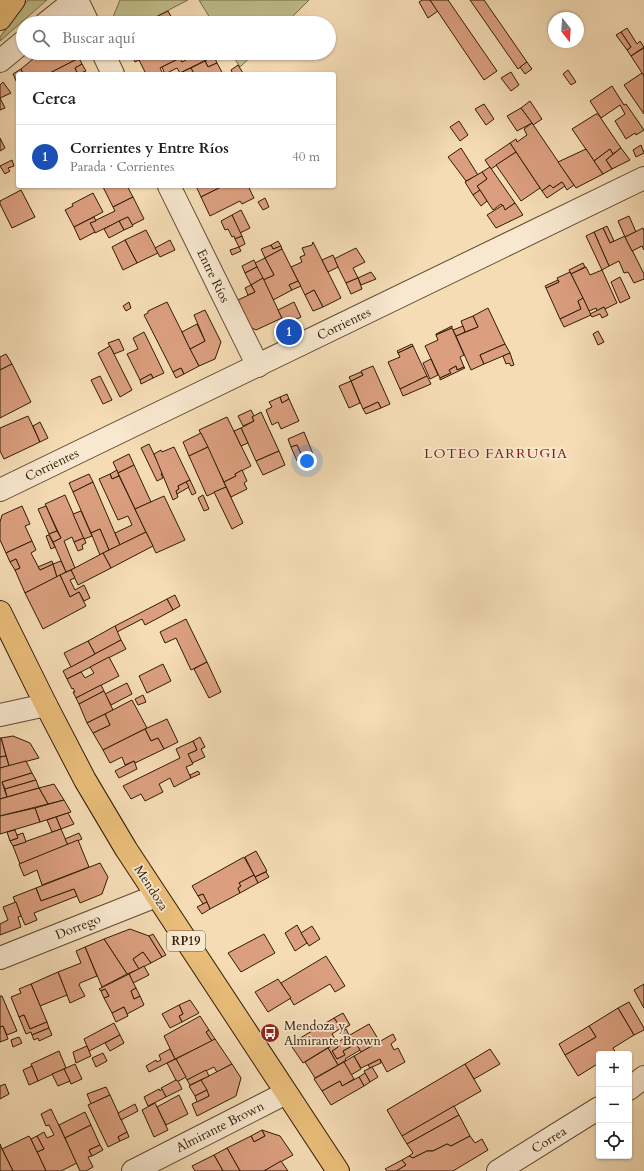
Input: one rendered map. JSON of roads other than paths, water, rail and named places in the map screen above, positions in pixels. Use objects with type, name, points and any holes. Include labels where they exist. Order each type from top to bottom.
[{"type":"main road","points":[[0,19],[14,0]]},
{"type":"main road","name":"Mendoza","points":[[0,612],[85,780],[126,849],[338,1171]]},
{"type":"street","points":[[55,16],[76,0],[84,16]]},
{"type":"street","points":[[0,61],[16,48]]},
{"type":"street","points":[[106,60],[112,72]]},
{"type":"street","name":"Corrientes","points":[[0,490],[644,178]]},
{"type":"street","name":"Entre Ríos","points":[[170,188],[258,366]]},
{"type":"street","points":[[0,714],[46,705]]},
{"type":"street","name":"Dorrego","points":[[0,958],[156,896]]},
{"type":"street","points":[[632,1087],[644,1077]]},
{"type":"street","name":"Almirante Brown","points":[[133,1171],[286,1093]]},
{"type":"street","name":"Correa","points":[[498,1171],[596,1110]]},
{"type":"place","name":"Corrientes y Entre Ríos","points":[[289,332]]},
{"type":"place","name":"Mendoza y Almirante Brown","points":[[270,1033]]},
{"type":"district","name":"LOTEO FARRUGIA","points":[[496,453]]}]
